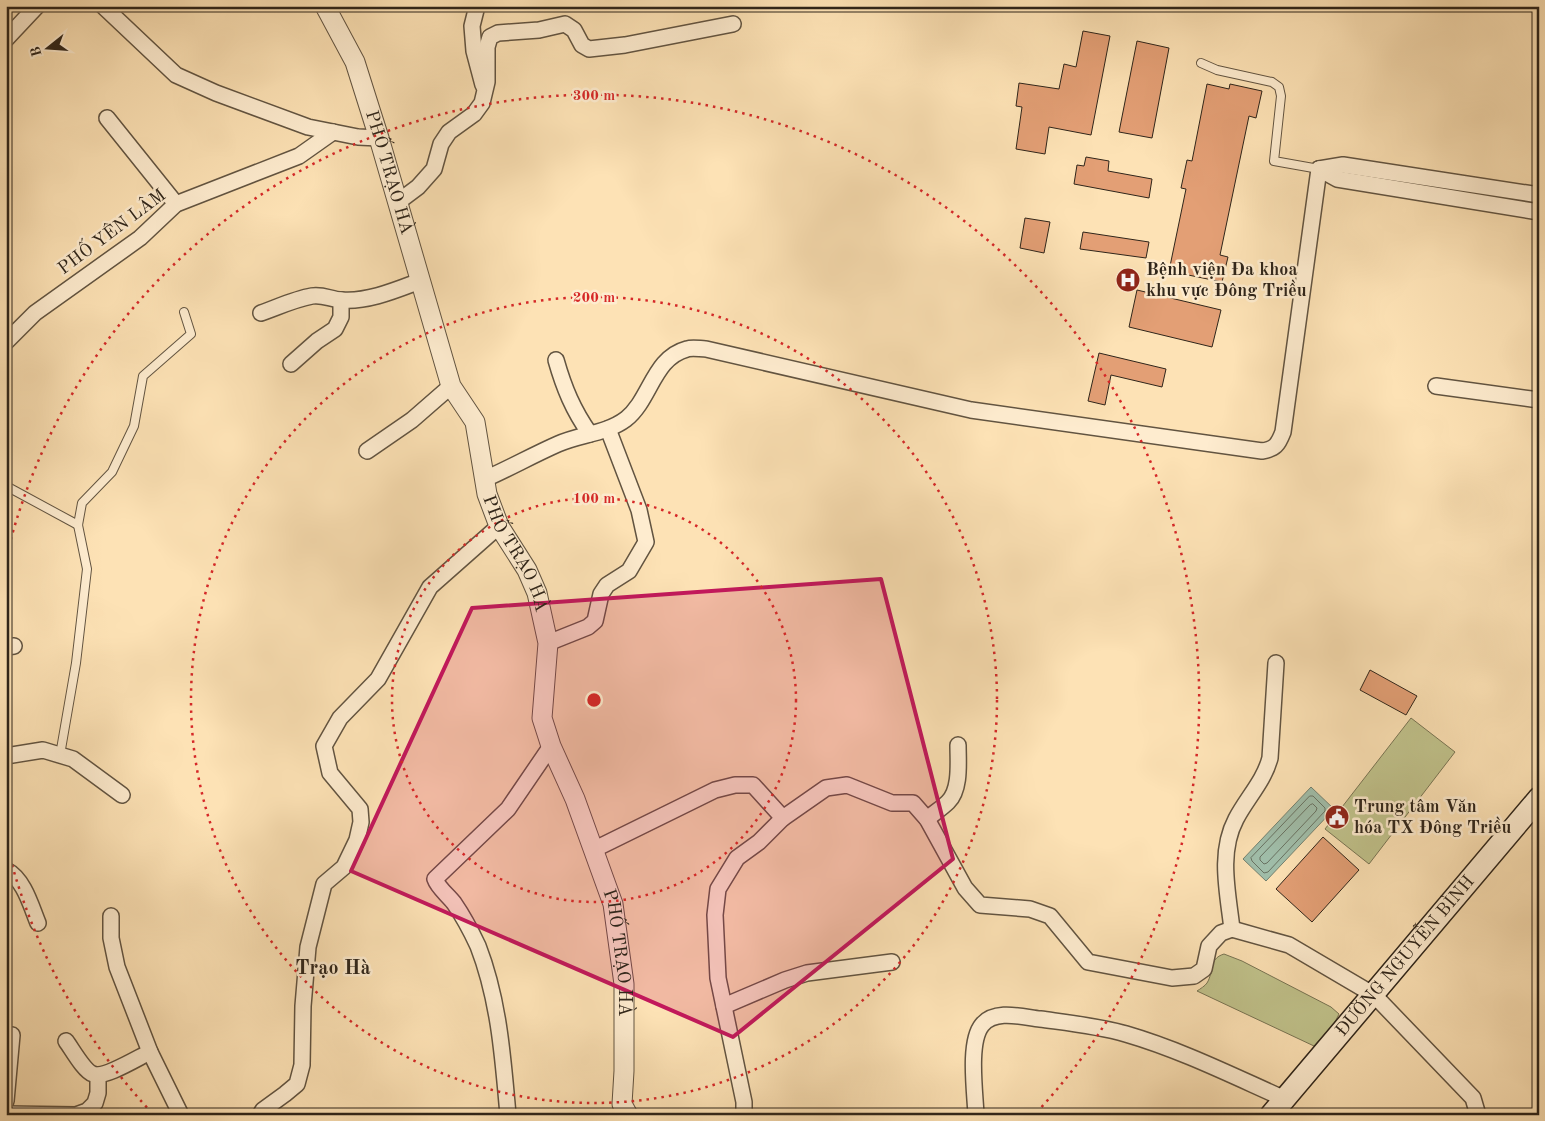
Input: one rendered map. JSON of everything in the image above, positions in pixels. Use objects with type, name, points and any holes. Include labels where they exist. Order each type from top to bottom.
[{"type":"main road","name":"ĐƯỜNG NGUYỄN BÌNH","points":[[1278,1107],[1539,798]]},
{"type":"street","points":[[6,39],[37,6]]},
{"type":"street","points":[[103,6],[176,75],[216,93],[308,127],[358,137],[379,138]]},
{"type":"street","name":"PHỐ TRẠO HÀ","points":[[325,6],[355,62],[451,386],[475,422],[488,494],[499,526],[527,570],[534,585],[548,643],[542,718],[575,799],[613,904],[624,984],[622,1104],[628,1115]]},
{"type":"street","points":[[477,6],[472,26],[474,51],[486,91]]},
{"type":"street","points":[[398,202],[428,177],[434,168],[441,144],[450,132],[469,118],[482,103],[486,91],[488,73],[488,40],[494,34],[539,30],[565,24],[574,30],[582,45],[589,48],[625,45],[732,24]]},
{"type":"street","points":[[107,118],[176,204]]},
{"type":"street","name":"PHỐ YÊN LÂM","points":[[6,342],[35,313],[140,238],[176,204],[299,156],[333,132]]},
{"type":"street","points":[[1319,169],[1343,164],[1539,195]]},
{"type":"street","points":[[1319,169],[1338,179],[1539,212]]},
{"type":"street","points":[[485,479],[559,443],[608,429],[625,419],[639,405],[657,371],[670,356],[688,348],[706,349],[971,410],[1262,451],[1271,450],[1278,444],[1283,432],[1319,169]]},
{"type":"street","points":[[1518,208],[1522,192]]},
{"type":"street","points":[[261,314],[314,296],[326,296],[341,300],[360,300],[397,290],[420,280]]},
{"type":"street","points":[[291,364],[317,341],[335,329],[341,317],[341,300]]},
{"type":"street","points":[[556,360],[565,392],[590,434]]},
{"type":"street","points":[[367,451],[412,420],[451,386]]},
{"type":"street","points":[[1436,386],[1539,400]]},
{"type":"street","points":[[548,643],[588,627],[594,621],[601,594],[607,585],[629,571],[646,542],[639,510],[608,429]]},
{"type":"street","points":[[260,1115],[263,1110],[297,1084],[302,1065],[308,948],[324,884],[344,867],[357,840],[361,822],[360,809],[330,773],[324,746],[340,718],[378,679],[430,587],[499,526]]},
{"type":"street","points":[[1232,929],[1225,861],[1226,843],[1236,819],[1267,768],[1270,758],[1276,663]]},
{"type":"street","points":[[927,819],[949,801],[954,793],[957,783],[958,745]]},
{"type":"street","points":[[508,1115],[500,1034],[487,972],[478,946],[465,920],[452,900],[436,883],[435,879],[508,809],[552,746]]},
{"type":"street","points":[[6,756],[43,750],[72,759],[122,795]]},
{"type":"street","points":[[593,850],[715,790],[735,785],[752,785],[783,818]]},
{"type":"street","points":[[744,1115],[744,1102],[718,978],[715,915],[718,889],[737,858],[759,842],[783,818],[826,788],[847,785],[892,803],[913,803],[927,819],[965,888],[980,905],[1030,909],[1050,916],[1088,962],[1172,978],[1194,976],[1204,969],[1209,946],[1221,933],[1232,929],[1289,944],[1374,995],[1472,1098],[1478,1115]]},
{"type":"street","points":[[6,870],[12,873],[20,884],[38,923]]},
{"type":"street","points":[[111,916],[111,938],[117,967],[150,1052],[182,1115]]},
{"type":"street","points":[[724,1006],[807,973],[892,962]]},
{"type":"street","points":[[976,1115],[973,1046],[977,1031],[983,1023],[991,1018],[1009,1015],[1086,1025],[1126,1034],[1197,1060],[1278,1107]]},
{"type":"street","points":[[6,1101],[12,1035]]},
{"type":"street","points":[[66,1041],[86,1069],[92,1074],[98,1075],[150,1052]]},
{"type":"street","points":[[6,1114],[76,1115],[87,1111],[95,1103],[98,1093],[98,1075]]},
{"type":"lane","points":[[1201,63],[1217,70],[1272,82],[1279,87],[1281,96],[1274,162],[1319,169]]},
{"type":"lane","points":[[60,755],[76,663],[87,569],[78,525],[82,503],[112,472],[134,426],[144,376],[192,334],[184,312]]},
{"type":"lane","points":[[6,486],[78,525]]},
{"type":"highlighted area","points":[[881,579],[953,859],[733,1037],[351,871],[472,608]]},
{"type":"green space","points":[[1411,718],[1455,752],[1369,864],[1325,829]]},
{"type":"green space","points":[[1224,954],[1242,961],[1331,1007],[1339,1014],[1334,1024],[1314,1046],[1197,991],[1207,983],[1213,962]]},
{"type":"water","points":[[1311,787],[1334,809],[1266,881],[1243,859]]},
{"type":"building","points":[[1083,31],[1110,36],[1091,135],[1049,127],[1045,154],[1016,149],[1022,107],[1016,106],[1019,83],[1059,89],[1064,64],[1076,67]]},
{"type":"building","points":[[1137,41],[1169,48],[1152,138],[1119,132]]},
{"type":"building","points":[[1207,84],[1229,89],[1230,84],[1262,91],[1256,118],[1249,116],[1220,255],[1228,257],[1222,282],[1169,271],[1186,189],[1181,188],[1187,160],[1192,161]]},
{"type":"building","points":[[1086,157],[1109,161],[1108,171],[1152,179],[1149,198],[1074,184],[1077,165],[1084,166]]},
{"type":"building","points":[[1025,218],[1050,222],[1044,253],[1020,248]]},
{"type":"building","points":[[1083,232],[1149,242],[1146,258],[1080,249]]},
{"type":"building","points":[[1137,290],[1221,310],[1212,347],[1129,327]]},
{"type":"building","points":[[1099,353],[1166,369],[1162,387],[1111,375],[1105,405],[1088,401]]},
{"type":"building","points":[[1370,670],[1417,696],[1406,715],[1360,690]]},
{"type":"building","points":[[1323,837],[1359,870],[1312,922],[1276,889]]},
{"type":"place","name":"Bệnh viện Đa khoa khu vực Đông Triều","points":[[1128,280]]},
{"type":"place","name":"Trung tâm Văn hóa TX Đông Triều","points":[[1337,817]]},
{"type":"district","name":"Trạo Hà","points":[[333,969]]}]
